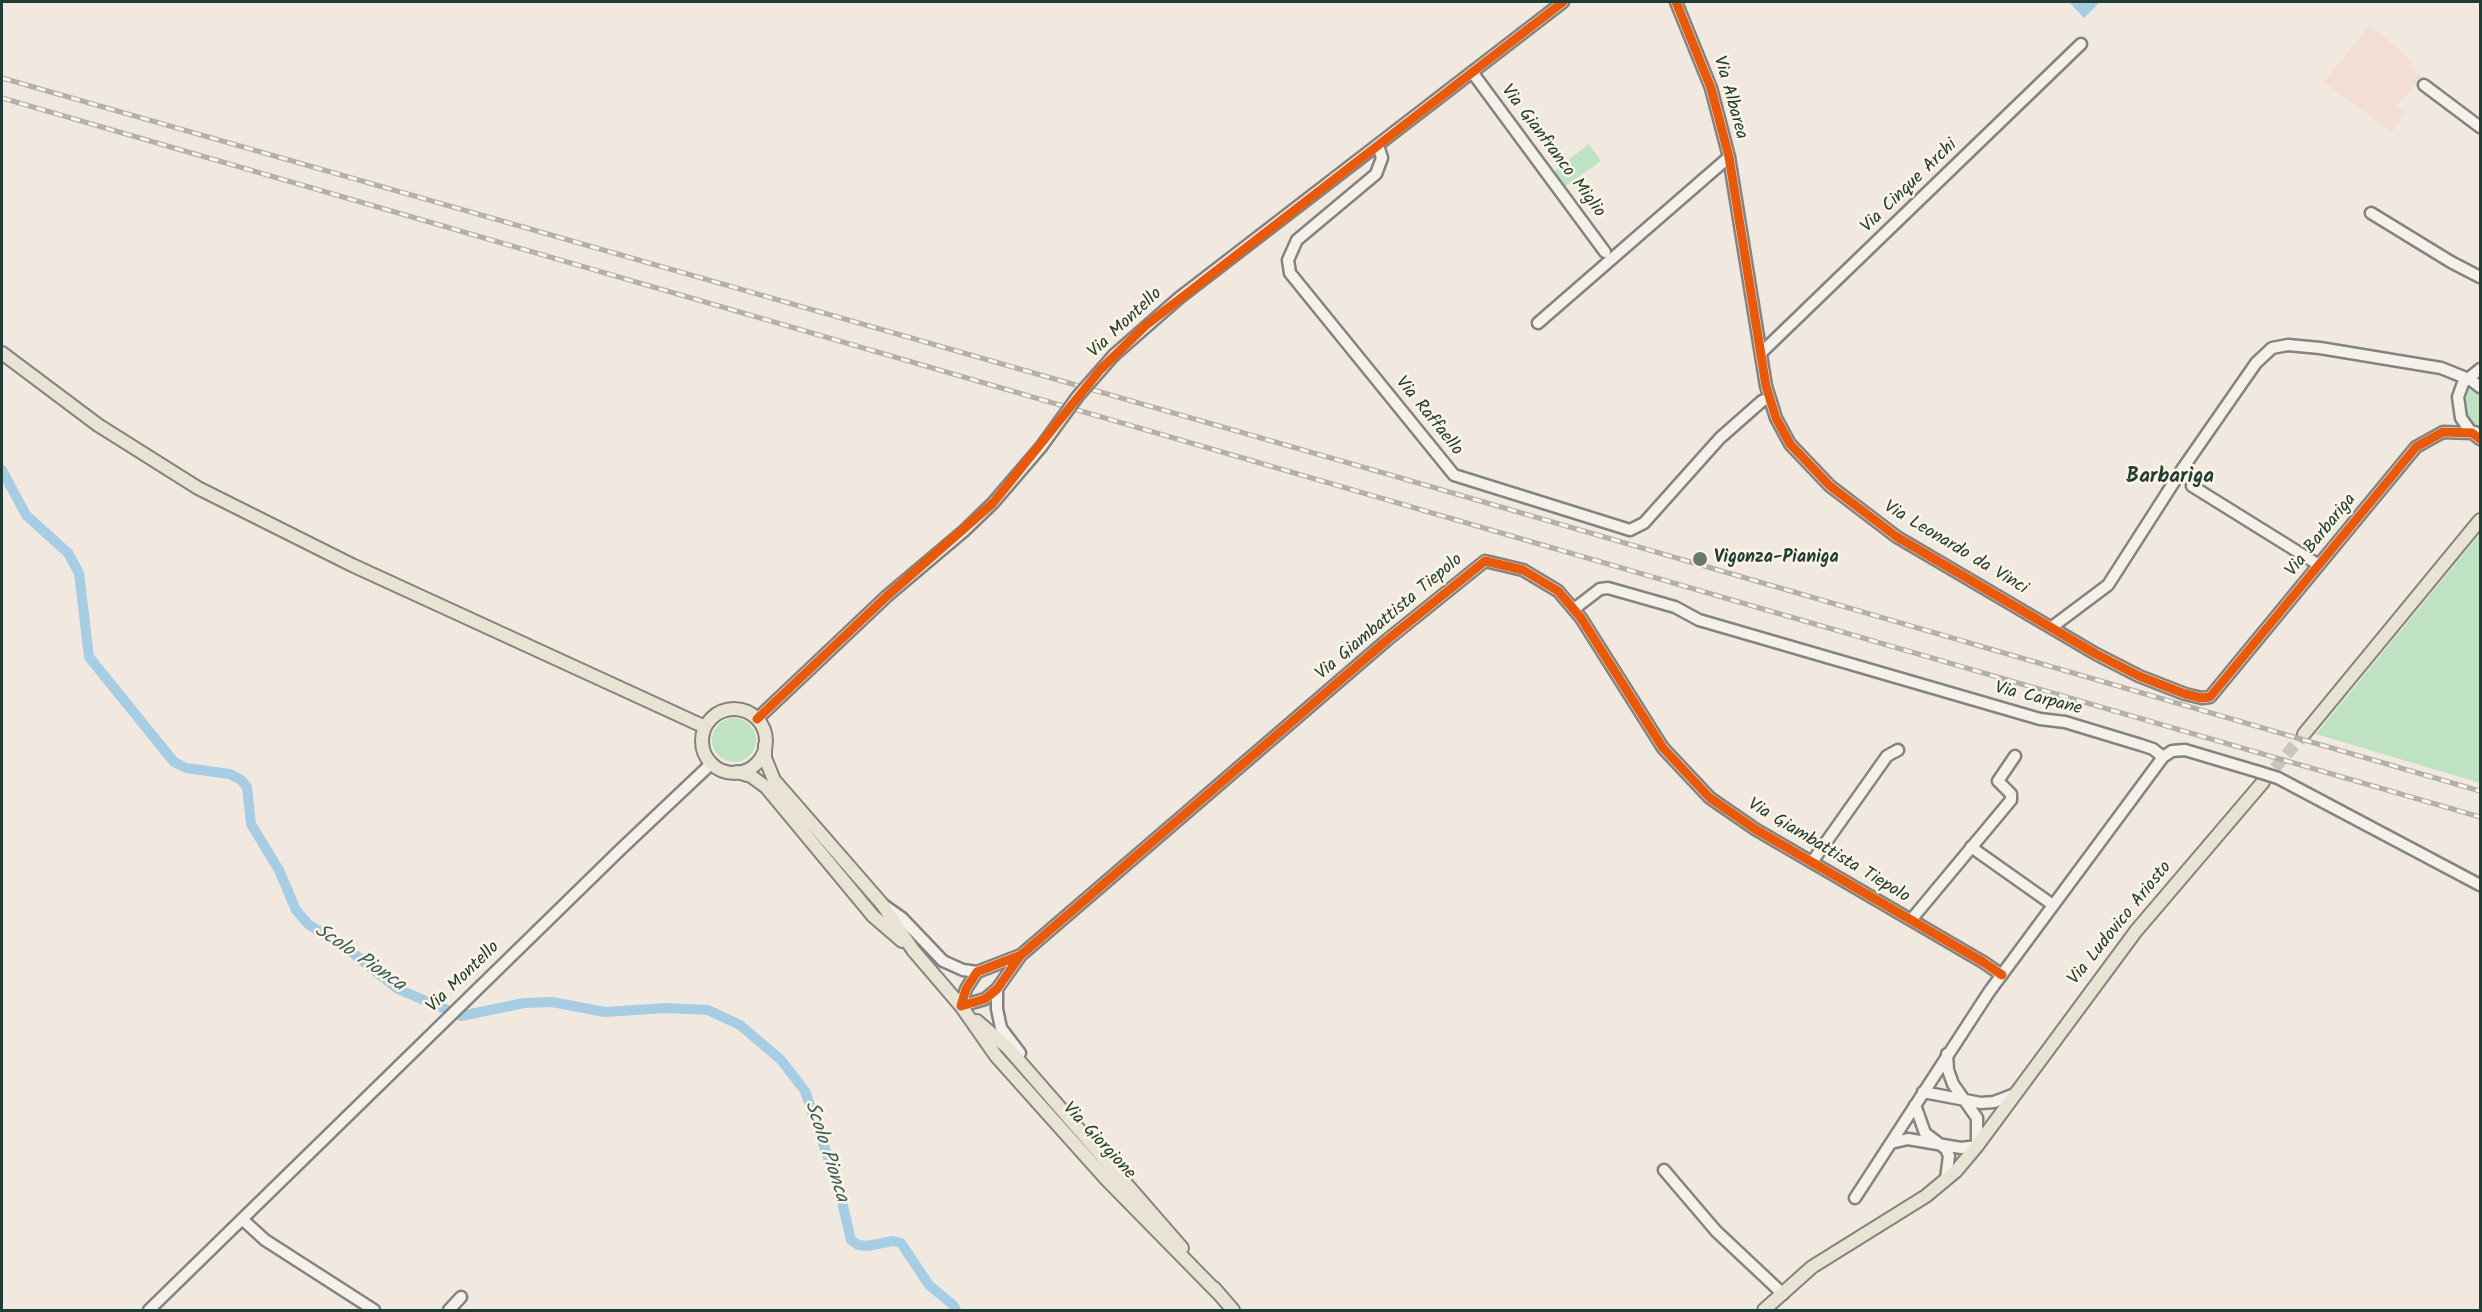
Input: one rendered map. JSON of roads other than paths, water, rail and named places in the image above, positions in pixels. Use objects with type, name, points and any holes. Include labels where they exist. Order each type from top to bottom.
[{"type":"main road","points":[[2,353],[98,425],[198,488],[352,565],[705,727]]},
{"type":"main road","points":[[2304,734],[2481,520]]},
{"type":"main road","points":[[732,709],[745,711],[757,719],[763,728],[765,745],[758,761],[749,769],[737,772],[721,770],[712,763],[703,746],[705,727],[714,717],[732,709]]},
{"type":"main road","name":"Via Giorgione","points":[[765,745],[765,758],[774,780],[882,904],[913,950],[961,1006],[996,1056],[1107,1180],[1219,1294]]},
{"type":"main road","name":"Via Giorgione","points":[[737,772],[751,776],[766,787],[873,916],[913,950]]},
{"type":"main road","name":"Via Ludovico Ariosto","points":[[1764,1311],[1812,1267],[1926,1196],[1946,1179],[1977,1146],[2136,931],[2260,777]]},
{"type":"main road","name":"Via Giorgione","points":[[961,1006],[1008,1048],[1233,1311]]},
{"type":"street","name":"Via Montello","points":[[757,719],[887,596],[964,531],[993,503],[1041,447],[1078,396],[1114,355],[1188,290],[1563,2]]},
{"type":"street","name":"Via Albarea","points":[[1676,2],[1712,88],[1729,157],[1738,209]]},
{"type":"street","name":"Via Cinque Archi","points":[[1761,353],[2081,44]]},
{"type":"street","name":"Via Gianfranco Miglio","points":[[1472,72],[1605,252]]},
{"type":"street","points":[[2424,85],[2481,127]]},
{"type":"street","name":"Via Raffaello","points":[[1378,145],[1382,158],[1377,174],[1297,240],[1288,260],[1290,273],[1454,475],[1630,530],[1644,523],[1720,438],[1762,401],[1769,398]]},
{"type":"street","points":[[1538,323],[1729,157]]},
{"type":"street","name":"Via Leonardo da Vinci","points":[[1738,209],[1769,398],[1790,444],[1808,465],[1846,499],[1897,537],[2052,627],[2139,676],[2185,694],[2202,698],[2210,697]]},
{"type":"street","points":[[2371,213],[2481,277]]},
{"type":"street","points":[[2052,627],[2108,585],[2183,468],[2256,363],[2272,348],[2288,345],[2441,368],[2471,380],[2481,387]]},
{"type":"street","name":"Via Barbariga","points":[[2478,435],[2463,422],[2457,406],[2460,389],[2481,369]]},
{"type":"street","name":"Via Barbariga","points":[[2210,697],[2416,447],[2443,432],[2478,435]]},
{"type":"street","points":[[2192,486],[2319,566]]},
{"type":"street","name":"Via Giambattista Tiepolo","points":[[961,1006],[986,999],[997,989],[1021,955],[1387,640],[1485,561],[1523,570],[1542,579],[1558,591],[1574,609],[1663,748],[1695,784],[1729,813],[2002,975]]},
{"type":"street","name":"Via Carpane","points":[[1574,609],[1600,589],[1608,588],[1675,607],[1699,620],[2040,719],[2065,722],[2141,745],[2153,749],[2163,757]]},
{"type":"street","name":"Via Giambattista Tiepolo","points":[[1812,862],[1887,756],[1898,750]]},
{"type":"street","points":[[1855,1197],[1947,1054],[2002,975],[2163,757],[2172,751],[2185,750],[2260,777],[2278,778],[2481,885]]},
{"type":"street","points":[[1911,920],[2011,800],[2011,795],[1998,781],[2015,756]]},
{"type":"street","name":"Via Montello","points":[[149,1311],[452,1013],[712,763]]},
{"type":"street","points":[[1971,847],[2053,905]]},
{"type":"street","points":[[882,904],[902,918],[932,953],[943,961],[963,970],[977,972],[966,989],[961,1006]]},
{"type":"street","name":"Via Giambattista Tiepolo","points":[[977,972],[1021,955]]},
{"type":"street","name":"Via Giorgione","points":[[997,989],[997,1009],[1001,1028],[1105,1151],[1126,1184]]},
{"type":"street","points":[[1891,1143],[1908,1139],[1961,1148],[1977,1146],[1977,1118],[1950,1077],[1947,1054]]},
{"type":"street","points":[[1923,1092],[1981,1103],[1994,1102],[2015,1094]]},
{"type":"street","points":[[1915,1106],[1925,1133],[1950,1156],[1946,1179]]},
{"type":"street","points":[[1664,1170],[1716,1231],[1783,1294]]},
{"type":"street","points":[[242,1219],[265,1240],[374,1311]]},
{"type":"street","points":[[449,1311],[461,1297]]},
{"type":"water","points":[[2069,2],[2097,2],[2099,3],[2084,18]]},
{"type":"waterway","name":"Scolo Pionca","points":[[2,470],[26,515],[68,553],[79,573],[89,657],[174,762],[186,768],[230,774],[241,780],[247,787],[251,824],[279,870],[296,910],[308,924],[354,954],[398,989],[461,1016],[524,1003],[552,1002],[605,1012],[665,1008],[708,1010],[740,1025],[781,1060],[805,1091],[839,1189],[851,1240],[858,1245],[867,1246],[893,1241],[901,1243],[929,1285],[956,1310]]},
{"type":"tunnel","points":[[2263,782],[2304,734]]},
{"type":"railway","points":[[2,78],[1394,476],[2480,791]]},
{"type":"railway","points":[[2,98],[2480,817]]},
{"type":"place","name":"Vigonza-Pianiga","points":[[1700,559]]},
{"type":"district","name":"Barbariga","points":[[2170,478]]}]
